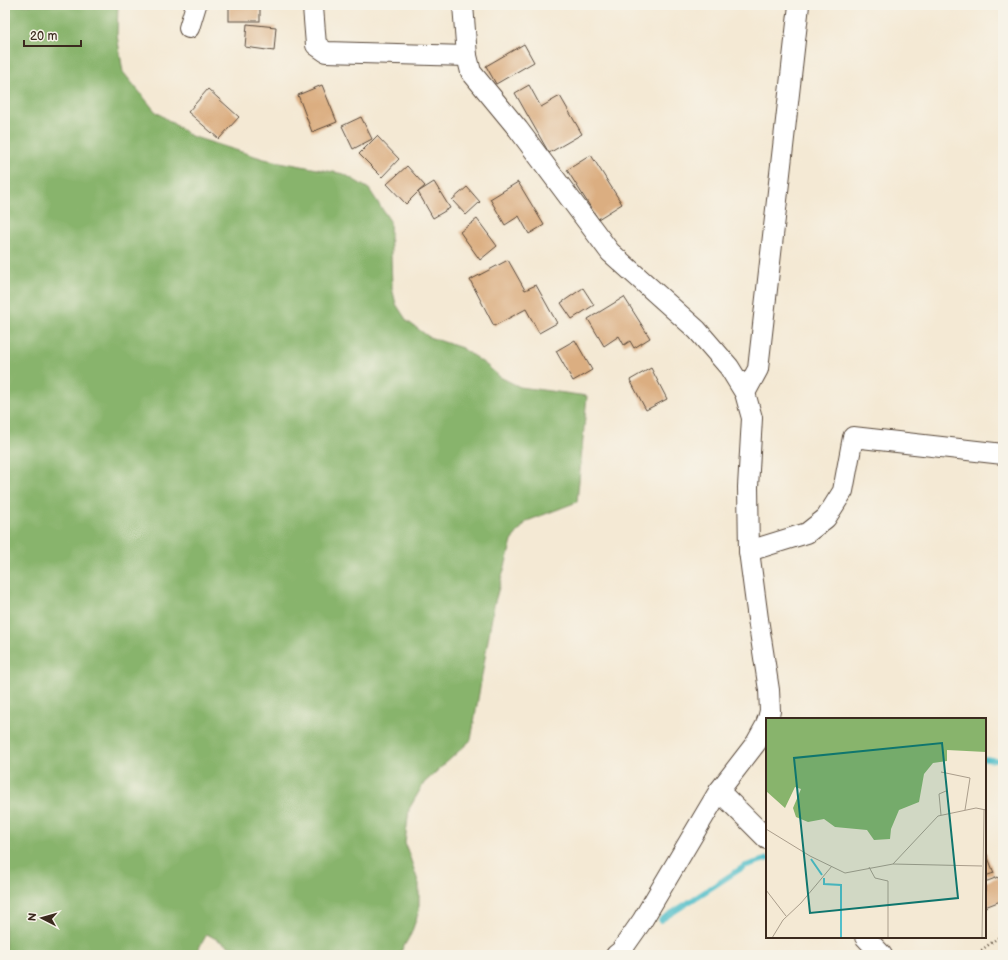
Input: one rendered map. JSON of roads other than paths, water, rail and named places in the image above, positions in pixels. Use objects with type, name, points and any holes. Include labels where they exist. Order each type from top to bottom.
[{"type":"street","points":[[190,28],[196,5]]},
{"type":"street","points":[[463,5],[467,56],[471,72],[518,129],[610,252],[697,330],[729,367],[745,393],[752,418],[748,487],[749,551],[769,690],[770,710],[768,718]]},
{"type":"street","points":[[745,393],[758,369],[800,5]]},
{"type":"street","points":[[313,7],[316,45],[326,52],[467,56]]},
{"type":"street","points":[[749,551],[807,533],[826,518],[843,491],[853,437],[1003,454]]},
{"type":"street","points":[[616,955],[642,921],[719,791],[756,743],[766,725]]},
{"type":"street","points":[[719,791],[766,838]]},
{"type":"street","points":[[866,938],[882,955]]},
{"type":"waterway","points":[[986,759],[1003,761]]},
{"type":"waterway","points":[[661,920],[745,866],[766,859]]}]
